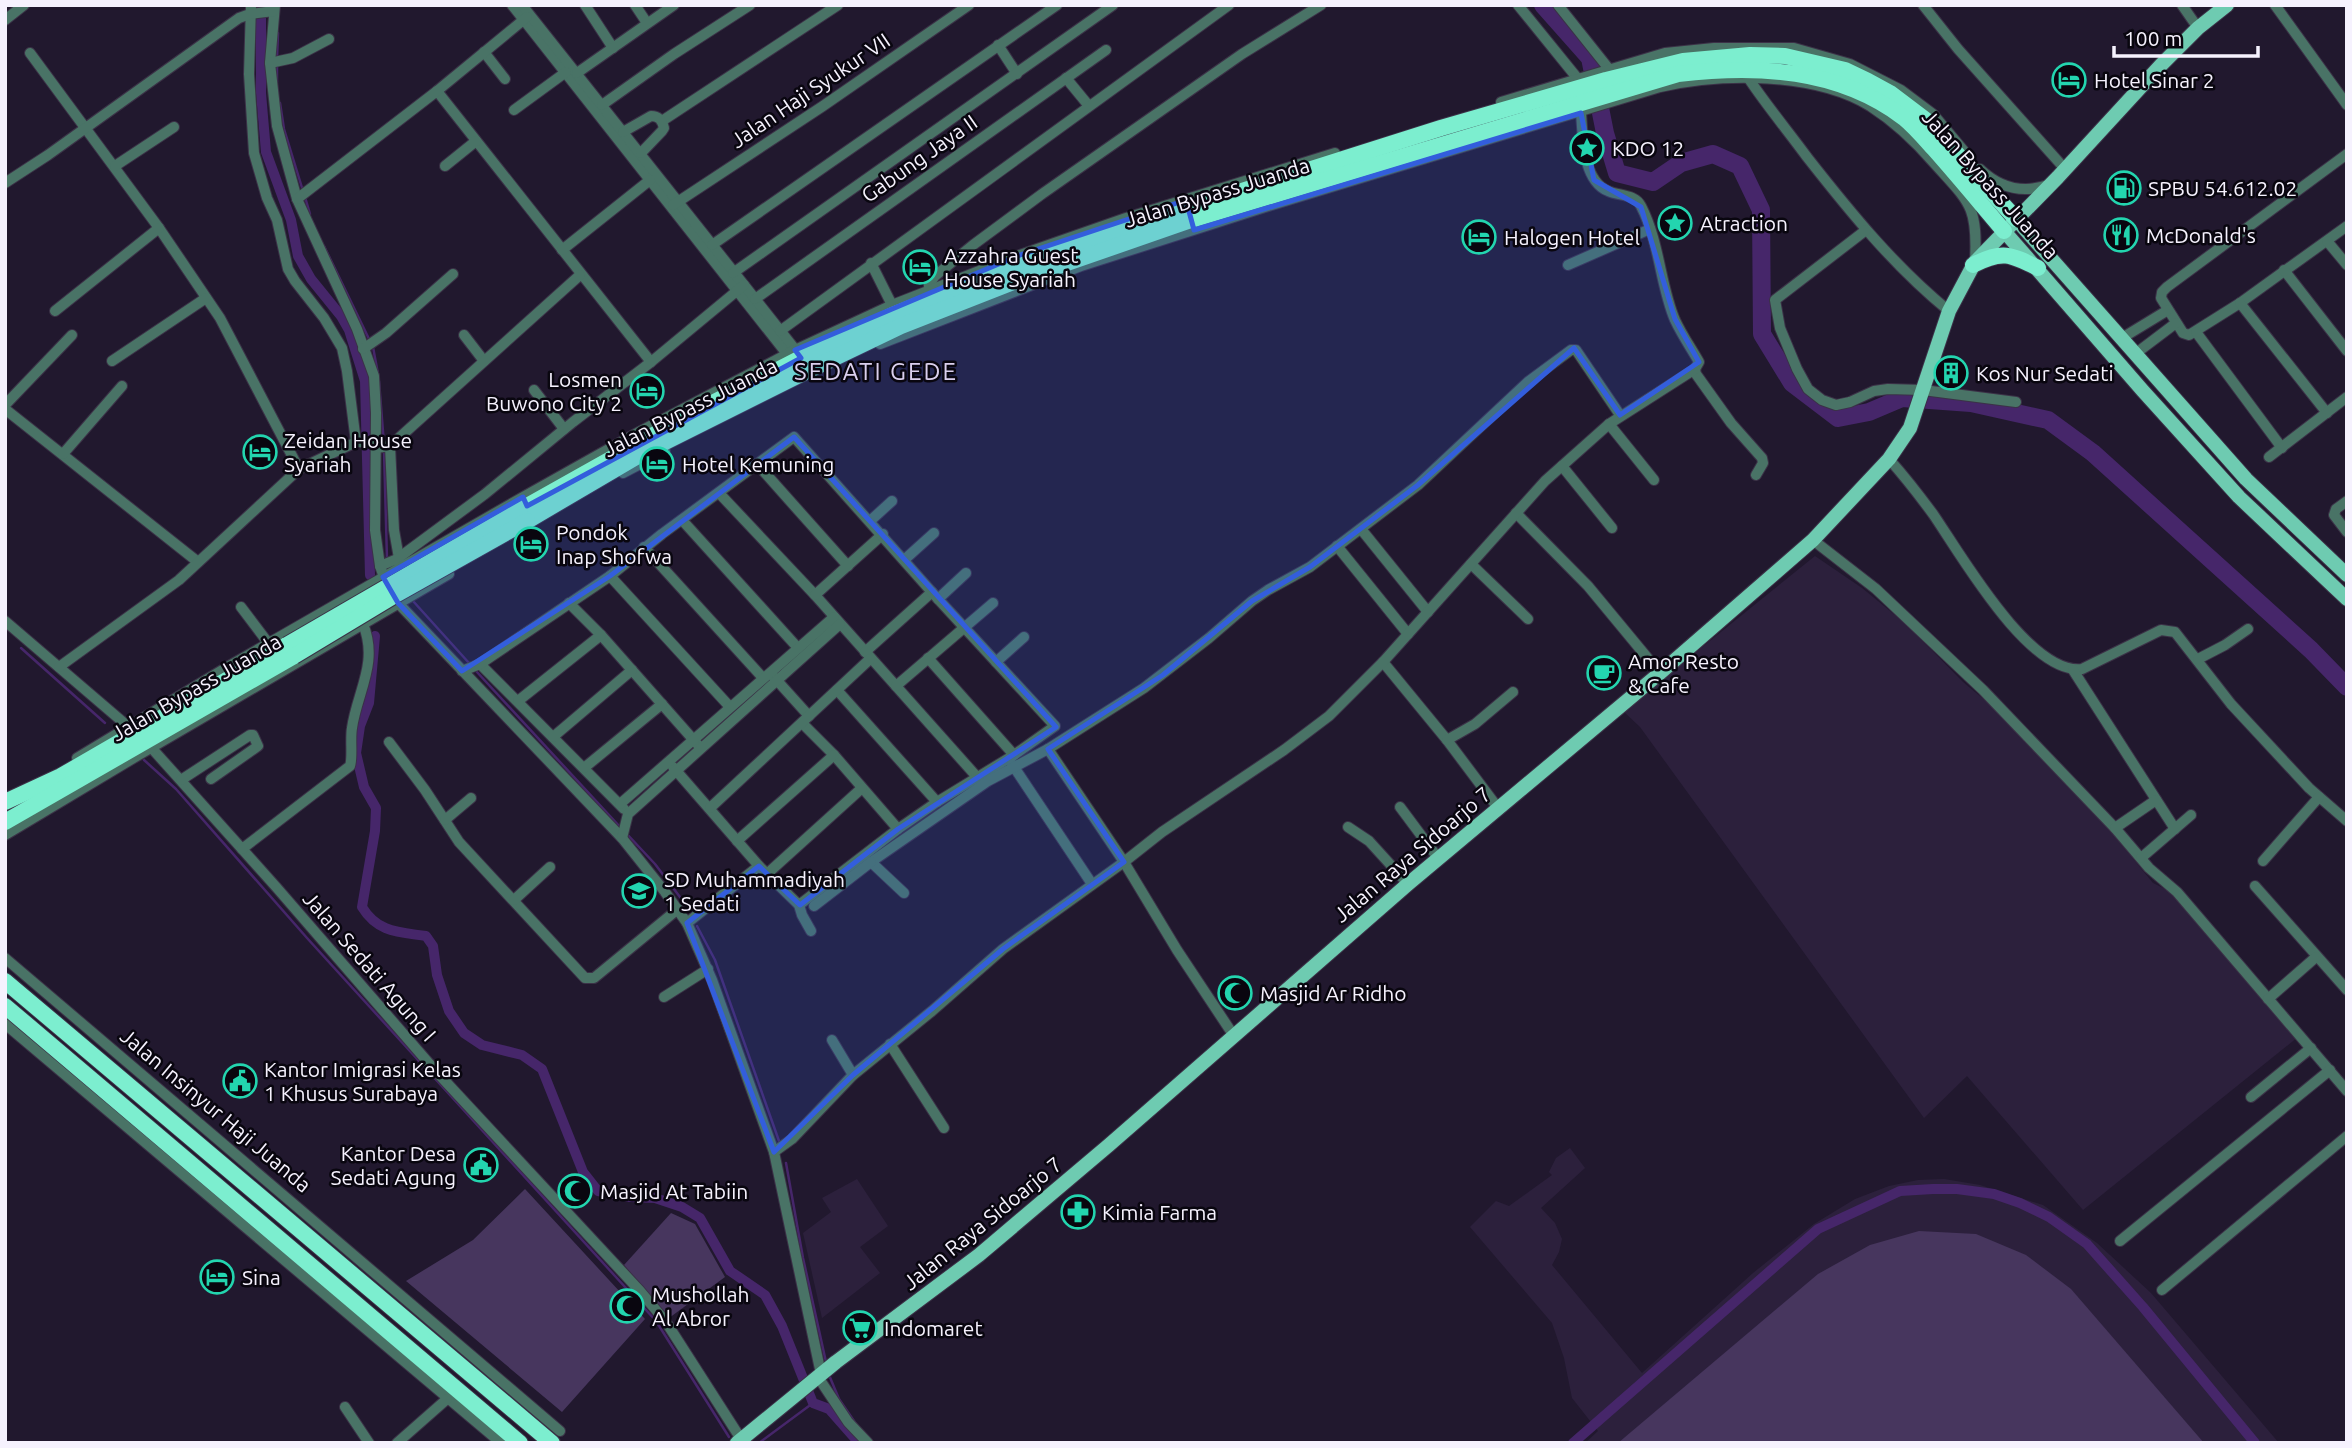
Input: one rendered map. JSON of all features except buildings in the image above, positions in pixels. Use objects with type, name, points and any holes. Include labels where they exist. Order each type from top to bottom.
[{"type":"highway","name":"Jalan Bypass Juanda","points":[[1606,89],[1683,61],[1800,54],[1868,80],[1939,127],[2016,219]]},
{"type":"highway","name":"Jalan Bypass Juanda","points":[[5,822],[134,740],[290,650],[524,508],[559,481],[696,406],[798,358],[901,326],[1190,215],[1288,172],[1469,116],[1678,74],[1713,70],[1753,76],[1796,72],[1857,90],[1881,102],[1914,127],[2004,231]]},
{"type":"highway","name":"Jalan Bypass Juanda","points":[[1190,215],[1287,197],[1473,140],[1582,95]]},
{"type":"highway","points":[[1974,263],[2000,254],[2019,258],[2038,268]]},
{"type":"highway","name":"Jalan Bypass Juanda","points":[[524,508],[559,505],[665,446],[783,386],[798,358]]},
{"type":"highway","name":"Jalan Bypass Juanda","points":[[5,802],[134,740],[180,701],[290,650]]},
{"type":"highway","name":"Jalan Insinyur Haji Juanda","points":[[5,981],[428,1339],[556,1437]]},
{"type":"highway","points":[[5,1006],[28,1034],[301,1267],[414,1354],[520,1443]]},
{"type":"highway","points":[[71,1037],[82,1024]]},
{"type":"highway","points":[[414,1354],[428,1339]]},
{"type":"main road","name":"Jalan Raya Sidoarjo 7","points":[[739,1441],[836,1362],[979,1255],[1438,858],[1660,673],[1813,540],[1889,459],[1910,428],[1949,311],[1974,263],[2161,65],[2198,28],[2227,5]]},
{"type":"main road","name":"Jalan Bypass Juanda","points":[[2016,219],[2253,487],[2347,575]]},
{"type":"main road","name":"Jalan Bypass Juanda","points":[[2004,231],[2239,497],[2347,599]]},
{"type":"street","points":[[7,13],[23,5]]},
{"type":"street","points":[[512,5],[572,72],[650,180],[712,245],[740,287],[755,299],[798,358]]},
{"type":"street","points":[[522,5],[526,18]]},
{"type":"street","points":[[586,5],[613,48]]},
{"type":"street","points":[[635,5],[647,23]]},
{"type":"street","points":[[514,110],[613,48],[674,5]]},
{"type":"street","points":[[602,105],[750,5]]},
{"type":"street","points":[[662,121],[838,5]]},
{"type":"street","name":"Jalan Haji Syukur VII","points":[[675,204],[970,5]]},
{"type":"street","points":[[712,245],[1057,5]]},
{"type":"street","points":[[733,273],[1113,5]]},
{"type":"street","points":[[780,331],[1229,5]]},
{"type":"street","points":[[929,292],[929,284],[935,276],[1022,209],[1242,54],[1321,5]]},
{"type":"street","points":[[774,1152],[792,1139],[853,1075],[1003,949],[1162,832],[1324,720],[1383,662],[1516,513],[1562,466],[1620,415],[1695,369],[1699,362],[1675,319],[1658,251],[1637,200],[1607,191],[1594,180],[1588,165],[1582,95],[1518,5]]},
{"type":"street","points":[[1923,5],[1958,49],[2065,169]]},
{"type":"street","points":[[2182,5],[2198,28]]},
{"type":"street","points":[[2275,5],[2347,105]]},
{"type":"street","points":[[1560,6],[1606,89],[1582,95]]},
{"type":"street","points":[[261,10],[275,62],[265,129],[254,153],[267,198],[277,220],[288,269],[342,348],[375,445],[394,530],[391,567]]},
{"type":"street","points":[[5,183],[239,18],[261,10]]},
{"type":"street","points":[[261,10],[249,74],[265,129],[301,196],[356,329],[369,346],[374,376],[376,530],[391,567],[405,599],[471,667],[623,836],[687,923],[708,969],[774,1152],[819,1376],[848,1422],[868,1443]]},
{"type":"street","points":[[301,196],[526,18]]},
{"type":"street","points":[[275,62],[293,58],[329,39]]},
{"type":"street","points":[[998,45],[1017,74]]},
{"type":"street","name":"Gabung Jaya II","points":[[755,299],[1106,50]]},
{"type":"street","points":[[484,52],[505,79]]},
{"type":"street","points":[[30,53],[115,166],[220,318],[299,469]]},
{"type":"street","points":[[1753,76],[1866,230],[1919,287],[1949,311]]},
{"type":"street","points":[[1753,76],[1801,82],[1839,92],[1867,104],[1898,125],[1968,202],[1976,222],[1974,263]]},
{"type":"street","points":[[1066,78],[1089,106]]},
{"type":"street","points":[[437,91],[651,362]]},
{"type":"street","points":[[589,95],[602,105],[641,153],[675,204],[798,358]]},
{"type":"street","points":[[623,132],[651,116],[662,121],[664,128],[641,153]]},
{"type":"street","points":[[115,166],[174,127]]},
{"type":"street","points":[[1939,127],[1995,181],[2009,188],[2035,190],[2051,184]]},
{"type":"street","points":[[445,166],[476,141]]},
{"type":"street","points":[[2347,154],[2162,292],[2161,298],[2176,323],[2187,335],[2196,332],[2347,226]]},
{"type":"street","points":[[562,250],[650,180]]},
{"type":"street","points":[[798,358],[892,305],[1020,255],[1126,218],[1190,215]]},
{"type":"street","points":[[783,386],[875,346],[1081,266],[1190,215]]},
{"type":"street","points":[[55,311],[159,228]]},
{"type":"street","points":[[1568,265],[1650,229]]},
{"type":"street","points":[[1866,230],[1775,300],[1780,328],[1808,389],[1822,400],[1836,405],[1874,391],[1888,389],[2016,402]]},
{"type":"street","points":[[2327,241],[2347,265]]},
{"type":"street","points":[[871,263],[892,305]]},
{"type":"street","points":[[2284,270],[2347,351]]},
{"type":"street","points":[[369,346],[453,274]]},
{"type":"street","points":[[59,667],[159,596],[299,469],[375,445],[484,361],[580,275]]},
{"type":"street","points":[[180,701],[391,567],[651,362],[740,287]]},
{"type":"street","points":[[112,362],[206,298]]},
{"type":"street","points":[[2240,303],[2327,413]]},
{"type":"street","points":[[2122,338],[2168,310]]},
{"type":"street","points":[[2135,354],[2176,323]]},
{"type":"street","points":[[2139,327],[2150,342]]},
{"type":"street","points":[[2196,332],[2282,448]]},
{"type":"street","points":[[72,335],[5,407],[198,562]]},
{"type":"street","points":[[464,335],[484,361]]},
{"type":"street","points":[[799,905],[898,828],[937,802],[977,777],[1048,749],[1144,688],[1252,601],[1310,567],[1418,485],[1529,382],[1571,350],[1576,350],[1620,415]]},
{"type":"street","points":[[1695,369],[1698,378],[1731,423],[1762,458],[1763,463],[1756,475]]},
{"type":"street","points":[[63,453],[122,386]]},
{"type":"street","points":[[534,390],[564,429]]},
{"type":"street","points":[[2269,457],[2347,397]]},
{"type":"street","points":[[1609,424],[1654,480]]},
{"type":"street","points":[[471,667],[610,576],[644,547],[794,437],[1055,726],[988,781],[871,862],[814,906]]},
{"type":"street","points":[[1889,459],[1934,516],[1995,607],[2036,649],[2057,664],[2073,670],[2082,670],[2161,631],[2175,632],[2231,704],[2319,797],[2347,821]]},
{"type":"street","points":[[757,464],[848,566]]},
{"type":"street","points":[[1562,466],[1612,528]]},
{"type":"street","points":[[719,493],[977,777]]},
{"type":"street","points":[[870,521],[891,501]]},
{"type":"street","points":[[2347,501],[2336,509],[2334,515],[2347,532]]},
{"type":"street","points":[[5,793],[134,740],[363,624],[559,505]]},
{"type":"street","points":[[391,567],[524,508]]},
{"type":"street","points":[[1516,513],[1594,592],[1660,673]]},
{"type":"street","points":[[682,520],[798,648]]},
{"type":"street","points":[[1361,529],[1428,612]]},
{"type":"street","points":[[904,560],[934,533]]},
{"type":"street","points":[[815,596],[883,534]]},
{"type":"street","points":[[1813,540],[1876,589],[1983,690],[2115,828],[2149,868],[2177,892],[2347,1091]]},
{"type":"street","points":[[644,547],[770,676],[898,828]]},
{"type":"street","points":[[1337,547],[1408,634]]},
{"type":"street","points":[[1471,564],[1528,619]]},
{"type":"street","points":[[710,808],[837,690],[868,656],[935,595],[966,573]]},
{"type":"street","points":[[610,576],[730,707]]},
{"type":"street","points":[[569,603],[601,635],[698,745]]},
{"type":"street","points":[[896,686],[993,603]]},
{"type":"street","points":[[241,607],[269,644]]},
{"type":"street","points":[[620,804],[668,762],[698,745],[798,648],[837,620]]},
{"type":"street","points":[[623,836],[628,817],[677,772],[730,707],[837,620]]},
{"type":"street","name":"Jalan Sedati Agung I","points":[[5,621],[181,780],[433,1068],[640,1291],[666,1322],[739,1441]]},
{"type":"street","points":[[242,849],[350,766],[352,729],[366,678],[369,650],[363,624]]},
{"type":"street","points":[[2197,659],[2225,645],[2248,629]]},
{"type":"street","points":[[518,701],[601,635]]},
{"type":"street","points":[[996,662],[1024,637]]},
{"type":"street","points":[[928,658],[1012,761],[1092,884]]},
{"type":"street","points":[[1383,662],[1498,808]]},
{"type":"street","points":[[471,667],[518,701],[620,804],[628,817]]},
{"type":"street","points":[[553,737],[632,670]]},
{"type":"street","points":[[2073,670],[2175,829]]},
{"type":"street","points":[[837,690],[937,802]]},
{"type":"street","points":[[1447,740],[1475,724],[1513,692]]},
{"type":"street","points":[[584,768],[662,704]]},
{"type":"street","points":[[181,780],[253,735],[258,746],[211,779]]},
{"type":"street","points":[[5,835],[134,740]]},
{"type":"street","points":[[389,742],[458,842],[582,976],[594,978],[678,909]]},
{"type":"street","points":[[1048,749],[1124,862],[1234,1037]]},
{"type":"street","points":[[737,841],[834,755]]},
{"type":"street","points":[[668,762],[763,870],[799,905],[811,930]]},
{"type":"street","points":[[687,923],[763,870],[862,788]]},
{"type":"street","points":[[2263,861],[2319,797]]},
{"type":"street","points":[[445,820],[471,798]]},
{"type":"street","points":[[2115,828],[2156,800]]},
{"type":"street","points":[[1400,807],[1438,858]]},
{"type":"street","points":[[2141,858],[2191,815]]},
{"type":"street","points":[[1348,827],[1369,841],[1408,884]]},
{"type":"street","points":[[871,862],[904,893]]},
{"type":"street","points":[[514,900],[550,867]]},
{"type":"street","points":[[2255,886],[2347,990]]},
{"type":"street","points":[[2268,999],[2316,957]]},
{"type":"street","name":"Jalan Insinyur Haji Juanda","points":[[5,958],[556,1437]]},
{"type":"street","points":[[664,997],[708,969]]},
{"type":"street","points":[[5,1024],[28,1034]]},
{"type":"street","points":[[832,1040],[853,1075]]},
{"type":"street","points":[[890,1044],[944,1128]]},
{"type":"street","points":[[2252,1097],[2311,1048]]},
{"type":"street","points":[[2120,1241],[2330,1070]]},
{"type":"street","points":[[2162,1290],[2347,1136]]},
{"type":"street","points":[[301,1267],[447,1399],[501,1443]]},
{"type":"street","points":[[397,1443],[447,1399]]},
{"type":"street","points":[[345,1407],[369,1443]]},
{"type":"highlighted area","points":[[1581,113],[1594,180],[1641,207],[1675,319],[1699,362],[1620,415],[1574,348],[1418,485],[1310,567],[1252,601],[1163,675],[1048,749],[1124,862],[1003,949],[853,1075],[774,1152],[687,923],[759,866],[800,905],[898,829],[1056,727],[794,437],[610,576],[462,671],[398,603],[383,577],[523,497],[527,506],[801,358],[795,350],[1020,255],[1186,200],[1194,230]]},
{"type":"shaded area","points":[[1815,556],[1862,588],[1906,624],[1963,682],[1999,712],[2103,822],[2153,883],[2175,894],[2298,1037],[2083,1210],[1967,1076],[1924,1118],[1640,727],[1623,711]]},
{"type":"shaded area","points":[[1570,1148],[1585,1168],[1541,1208],[1555,1223],[1562,1239],[1552,1265],[1642,1373],[1753,1273],[1814,1224],[1855,1199],[1889,1186],[1918,1180],[1944,1179],[1980,1185],[2043,1205],[2097,1243],[2151,1293],[2279,1443],[1585,1443],[1598,1431],[1572,1398],[1564,1358],[1552,1323],[1470,1227],[1496,1201],[1509,1206],[1552,1175],[1549,1172],[1556,1158]]},
{"type":"shaded area","points":[[857,1179],[888,1226],[860,1247],[880,1273],[822,1318],[803,1233],[831,1212],[822,1198]]},
{"type":"shaded area","points":[[525,1189],[645,1319],[562,1412],[406,1281],[473,1240]]},
{"type":"shaded area","points":[[671,1213],[695,1224],[725,1277],[669,1318],[624,1265]]},
{"type":"shaded area","points":[[1919,1231],[1976,1234],[2026,1255],[2071,1289],[2204,1443],[1618,1443],[1818,1274],[1870,1245]]},
{"type":"waterway","points":[[261,5],[261,93],[266,152],[291,220],[298,256],[311,279],[349,330],[365,381],[370,575]]},
{"type":"waterway","points":[[1543,5],[1590,58],[1605,133],[1617,173],[1653,182],[1681,163],[1713,154],[1740,166],[1761,210],[1762,334],[1792,383],[1838,418],[1869,412],[1902,398],[1971,403],[2048,420],[2093,453],[2311,650],[2347,687]]},
{"type":"waterway","points":[[277,58],[278,33]]},
{"type":"waterway","points":[[277,64],[277,82]]},
{"type":"waterway","points":[[280,103],[284,129],[303,191]]},
{"type":"waterway","points":[[305,197],[310,214]]},
{"type":"waterway","points":[[324,246],[370,341]]},
{"type":"waterway","points":[[373,347],[378,374]]},
{"type":"waterway","points":[[379,381],[384,444]]},
{"type":"waterway","points":[[384,451],[387,559]]},
{"type":"waterway","points":[[413,601],[469,663]]},
{"type":"waterway","points":[[375,636],[369,703],[360,726],[356,753],[364,787],[376,808],[375,831],[362,907],[368,916],[382,927],[426,936],[433,946],[437,975],[449,1011],[464,1033],[482,1045],[522,1055],[542,1069],[583,1172],[598,1191],[655,1198],[682,1207],[700,1218],[730,1271],[765,1295],[782,1326],[813,1403],[829,1409],[859,1443]]},
{"type":"waterway","points":[[21,648],[105,723]]},
{"type":"waterway","points":[[476,671],[621,828]]},
{"type":"waterway","points":[[144,760],[176,789],[307,938],[656,1321],[729,1437]]},
{"type":"waterway","points":[[626,833],[655,864],[686,905]]},
{"type":"waterway","points":[[697,926],[715,960],[779,1141]]},
{"type":"waterway","points":[[786,1163],[826,1362]]},
{"type":"waterway","points":[[1573,1443],[1818,1229],[1900,1191],[1933,1189],[1994,1194],[2020,1203],[2049,1217],[2087,1244],[2143,1307],[2255,1443]]},
{"type":"waterway","points":[[829,1375],[839,1399],[856,1424]]},
{"type":"waterway","points":[[759,1443],[813,1403]]},
{"type":"place","name":"Hotel Sinar 2","points":[[2069,80]]},
{"type":"place","name":"KDO 12","points":[[1587,148]]},
{"type":"place","name":"SPBU 54.612.02","points":[[2124,188]]},
{"type":"place","name":"Atraction","points":[[1675,223]]},
{"type":"place","name":"McDonald's","points":[[2121,235]]},
{"type":"place","name":"Halogen Hotel","points":[[1479,237]]},
{"type":"place","name":"Azzahra Guest House Syariah","points":[[920,267]]},
{"type":"place","name":"Kos Nur Sedati","points":[[1951,373]]},
{"type":"place","name":"Losmen Buwono City 2","points":[[647,391]]},
{"type":"place","name":"Zeidan House Syariah","points":[[260,452]]},
{"type":"place","name":"Hotel Kemuning","points":[[657,464]]},
{"type":"place","name":"Pondok Inap Shofwa","points":[[531,544]]},
{"type":"place","name":"Amor Resto & Cafe","points":[[1604,673]]},
{"type":"place","name":"SD Muhammadiyah 1 Sedati","points":[[639,891]]},
{"type":"place","name":"Masjid Ar Ridho","points":[[1235,993]]},
{"type":"place","name":"Kantor Imigrasi Kelas 1 Khusus Surabaya","points":[[240,1081]]},
{"type":"place","name":"Kantor Desa Sedati Agung","points":[[481,1165]]},
{"type":"place","name":"Masjid At Tabiin","points":[[575,1191]]},
{"type":"place","name":"Kimia Farma","points":[[1078,1212]]},
{"type":"place","name":"Sina","points":[[217,1277]]},
{"type":"place","name":"Mushollah Al Abror","points":[[627,1306]]},
{"type":"place","name":"Indomaret","points":[[860,1328]]},
{"type":"district","name":"SEDATI GEDE","points":[[876,371]]}]
